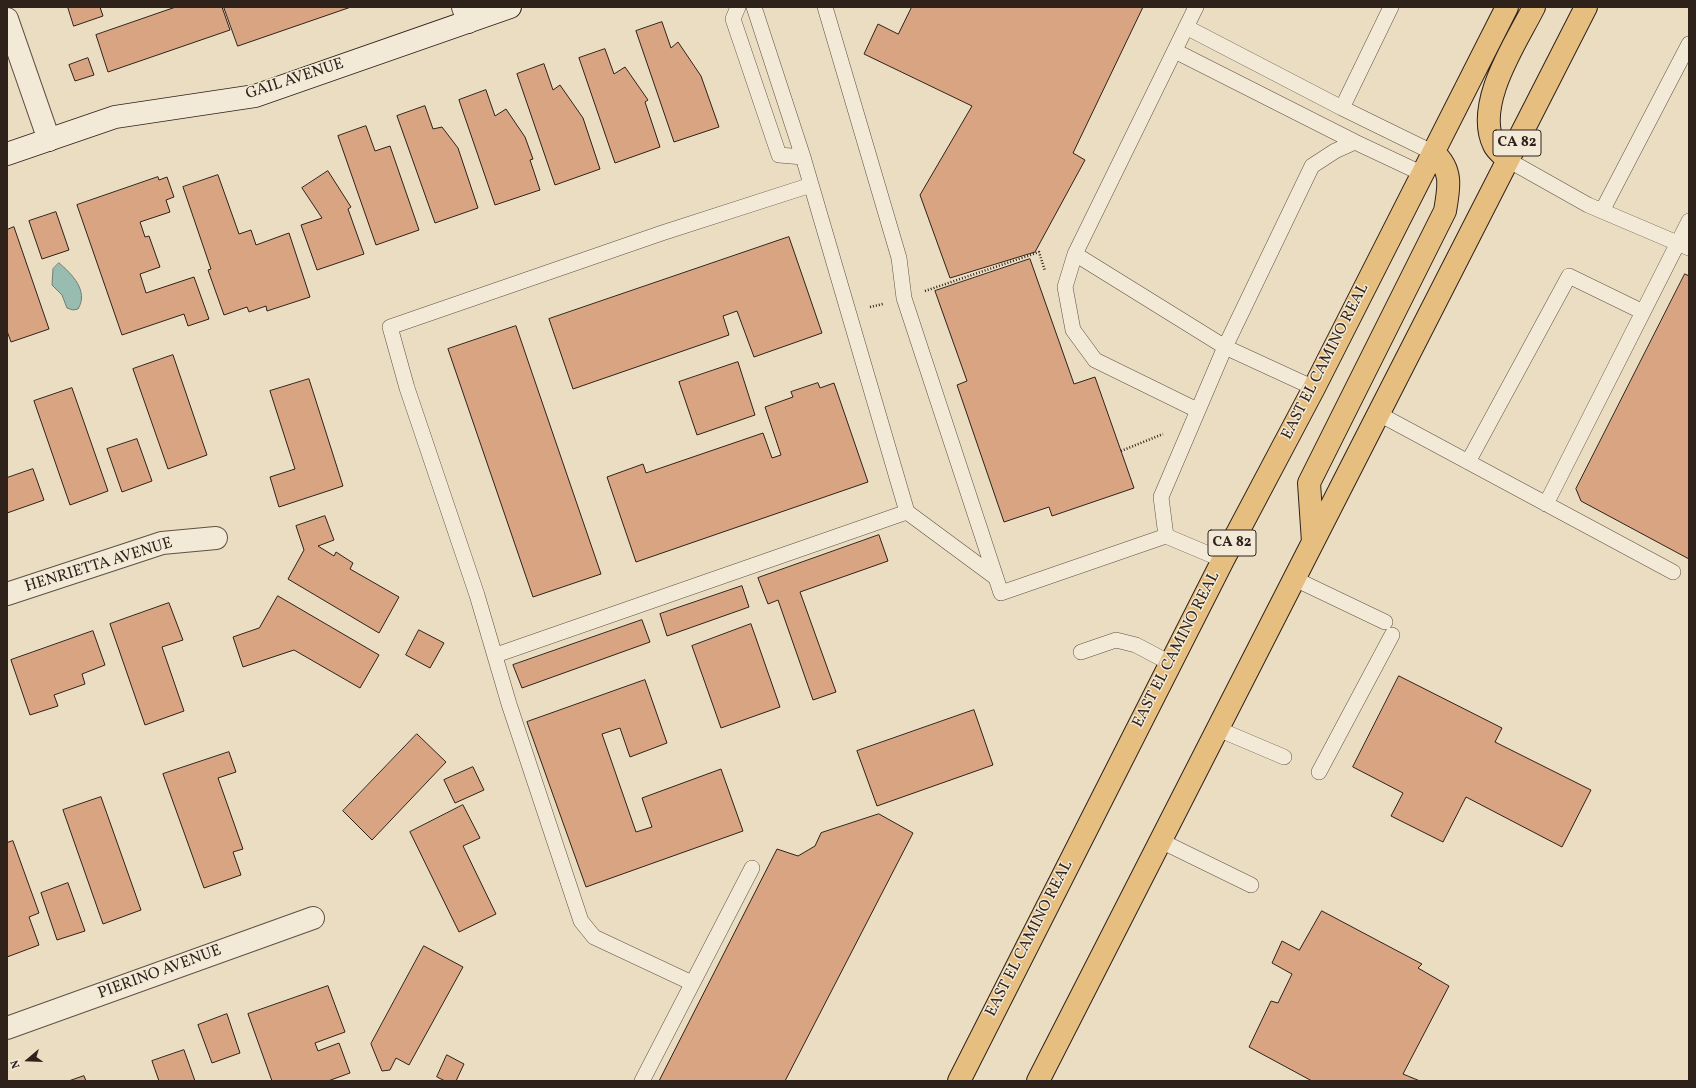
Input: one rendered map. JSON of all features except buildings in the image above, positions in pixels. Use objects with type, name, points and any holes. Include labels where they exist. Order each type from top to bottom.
[{"type":"main road","name":"EAST EL CAMINO REAL","points":[[959,1081],[1170,663],[1314,388],[1507,7]]},
{"type":"main road","points":[[1508,160],[1494,146],[1488,131],[1488,109],[1493,90],[1534,7]]},
{"type":"main road","name":"CA 82","points":[[1038,1081],[1586,7]]},
{"type":"main road","points":[[1314,542],[1309,483],[1445,211],[1449,191],[1448,173],[1442,161],[1434,153]]},
{"type":"street","name":"GAIL AVENUE","points":[[7,154],[115,117],[255,96],[465,14],[510,7]]},
{"type":"street","points":[[7,19],[48,140]]},
{"type":"street","name":"HENRIETTA AVENUE","points":[[7,594],[162,543],[216,538]]},
{"type":"street","name":"PIERINO AVENUE","points":[[7,1028],[313,918]]},
{"type":"lane","points":[[738,7],[733,19],[779,155],[804,157]]},
{"type":"lane","points":[[754,7],[804,157],[811,186],[907,512],[995,576]]},
{"type":"lane","points":[[825,7],[899,258],[904,298],[1001,593],[1166,536],[1223,560]]},
{"type":"lane","points":[[1196,7],[1075,254],[1065,287],[1073,330],[1095,360],[1197,410]]},
{"type":"lane","points":[[1342,108],[1390,7]]},
{"type":"lane","points":[[1186,27],[1342,108],[1434,153]]},
{"type":"lane","points":[[1602,211],[1689,44]]},
{"type":"lane","points":[[1175,51],[1355,142],[1423,174]]},
{"type":"lane","points":[[1166,536],[1161,497],[1197,410],[1225,348],[1312,166],[1335,151],[1355,142]]},
{"type":"lane","points":[[1508,160],[1602,211],[1684,246]]},
{"type":"lane","points":[[692,983],[594,937],[581,921],[509,704],[496,655],[407,388],[390,327],[662,233],[811,186]]},
{"type":"lane","points":[[1546,504],[1643,312],[1684,246],[1689,222]]},
{"type":"lane","points":[[1075,254],[1225,348],[1314,388]]},
{"type":"lane","points":[[1468,462],[1569,276],[1643,312]]},
{"type":"lane","points":[[1379,414],[1673,572]]},
{"type":"lane","points":[[496,655],[907,512]]},
{"type":"lane","points":[[1295,579],[1389,629],[1319,772]]},
{"type":"lane","points":[[1081,652],[1116,640],[1136,645],[1170,663]]},
{"type":"lane","points":[[1218,729],[1284,757]]},
{"type":"lane","points":[[1161,841],[1251,885]]},
{"type":"lane","points":[[642,1081],[752,868]]},
{"type":"path","points":[[920,293],[1040,252]]},
{"type":"path","points":[[1121,451],[1163,434],[1185,439]]},
{"type":"water","points":[[59,263],[78,283],[82,296],[78,309],[73,310],[67,308],[62,295],[52,285],[53,269]]}]
